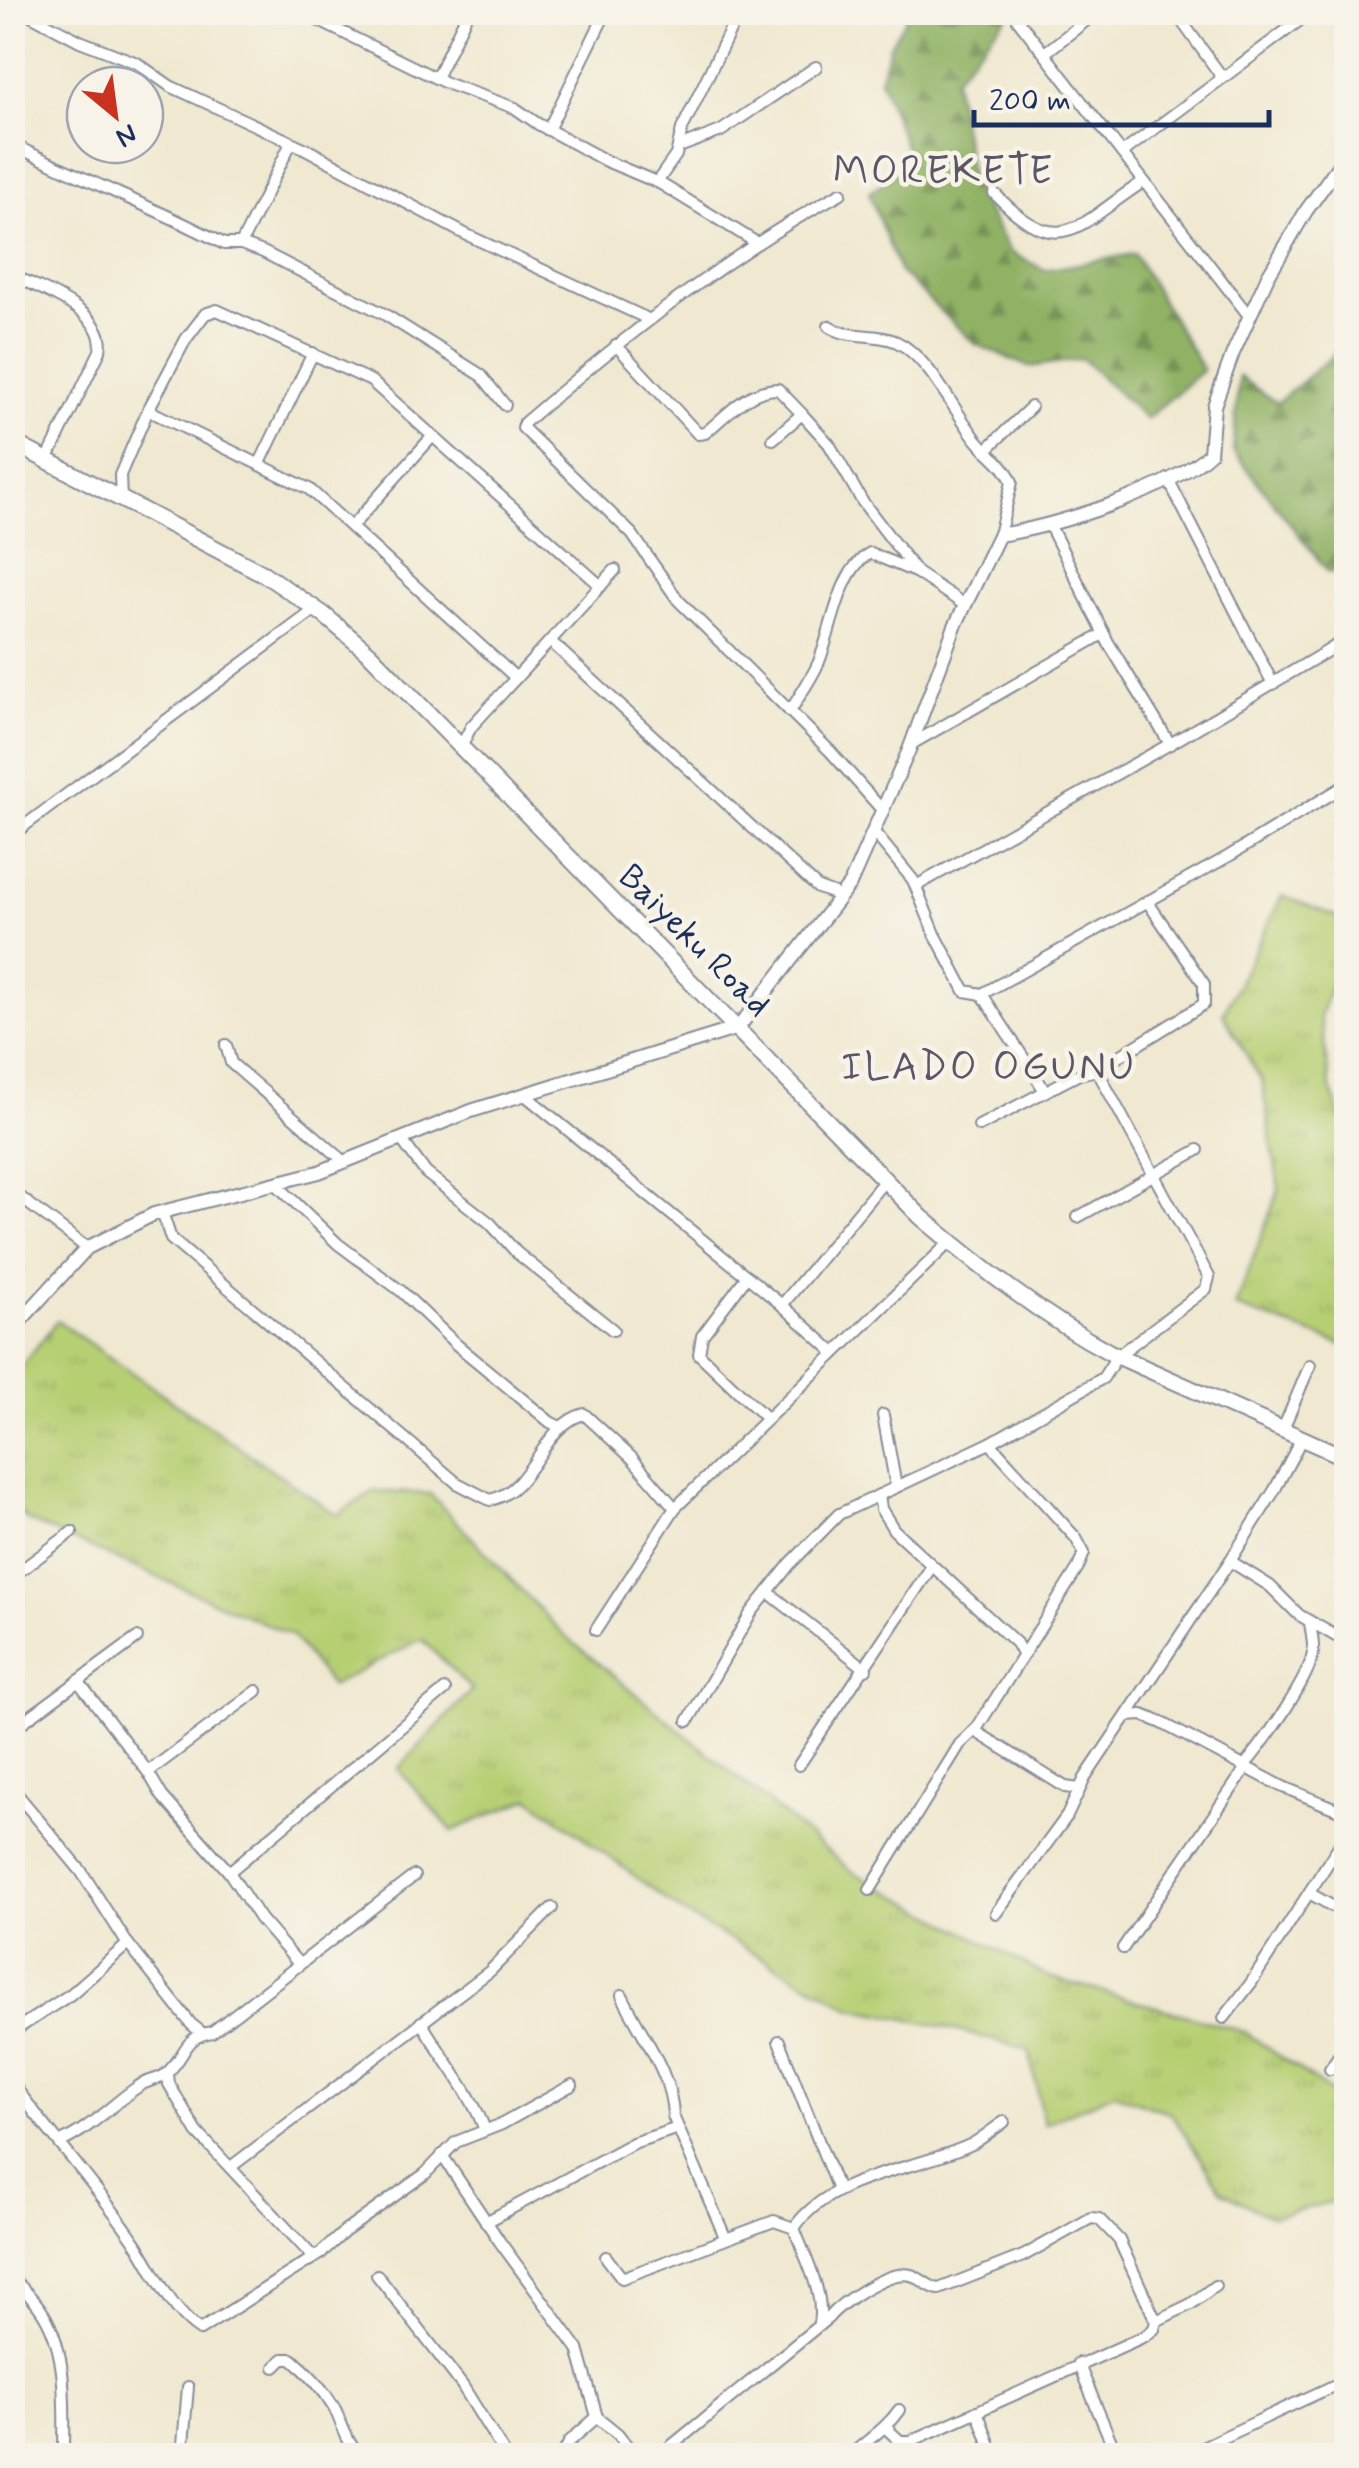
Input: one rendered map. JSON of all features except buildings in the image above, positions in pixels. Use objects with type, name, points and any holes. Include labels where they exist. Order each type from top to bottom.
[{"type":"main road","name":"Baiyeku Road","points":[[12,442],[264,574],[370,654],[950,1242],[1076,1334],[1346,1458]]},
{"type":"street","points":[[25,12],[80,41],[137,63],[170,86],[291,142],[463,232],[648,318]]},
{"type":"street","points":[[301,12],[436,78],[515,108],[606,162],[657,182],[757,243]]},
{"type":"street","points":[[326,24],[332,12]]},
{"type":"street","points":[[436,78],[468,12]]},
{"type":"street","points":[[548,130],[606,12]]},
{"type":"street","points":[[657,182],[679,147],[682,130],[738,12]]},
{"type":"street","points":[[1046,52],[1098,12]]},
{"type":"street","points":[[1174,12],[1222,77]]},
{"type":"street","points":[[1122,153],[1311,12]]},
{"type":"street","points":[[1018,20],[1250,317]]},
{"type":"street","points":[[679,147],[721,132],[816,67]]},
{"type":"street","points":[[241,244],[291,142]]},
{"type":"street","points":[[12,144],[224,244],[241,244],[263,252],[384,314],[481,375],[504,406]]},
{"type":"street","points":[[999,536],[1050,524],[1168,479],[1197,465],[1210,452],[1214,406],[1268,276],[1306,212],[1346,156]]},
{"type":"street","points":[[994,193],[1027,224],[1057,234],[1081,226],[1143,182]]},
{"type":"street","points":[[841,193],[757,243],[648,318],[524,424],[524,432],[632,534],[678,600],[831,752],[883,811]]},
{"type":"street","points":[[12,275],[81,311],[103,338],[47,460]]},
{"type":"street","points":[[120,500],[120,476],[148,410],[186,339],[209,310],[218,310],[372,381],[600,586]]},
{"type":"street","points":[[12,1330],[86,1248],[162,1212],[276,1184],[345,1162],[471,1111],[738,1028],[850,884],[965,605],[999,536],[1012,482],[934,377],[908,350],[896,342],[841,334],[830,326]]},
{"type":"street","points":[[616,345],[698,434],[705,433],[748,397],[764,389],[778,390],[829,444],[868,511],[917,573]]},
{"type":"street","points":[[260,463],[313,353]]},
{"type":"street","points":[[986,450],[1032,407]]},
{"type":"street","points":[[148,410],[309,489],[516,678]]},
{"type":"street","points":[[773,439],[802,414]]},
{"type":"street","points":[[352,526],[432,438]]},
{"type":"street","points":[[101,490],[120,476]]},
{"type":"street","points":[[1168,479],[1273,684]]},
{"type":"street","points":[[1050,524],[1103,634],[1170,744]]},
{"type":"street","points":[[790,712],[818,665],[845,585],[856,564],[870,554],[917,573],[965,605]]},
{"type":"street","points":[[456,742],[614,570]]},
{"type":"street","points":[[12,835],[316,610]]},
{"type":"street","points":[[910,745],[1103,634]]},
{"type":"street","points":[[916,886],[1346,640]]},
{"type":"street","points":[[550,642],[818,888],[840,896]]},
{"type":"street","points":[[1335,646],[1346,662]]},
{"type":"street","points":[[873,831],[916,886],[935,934],[965,991],[982,994],[1229,856],[1346,785]]},
{"type":"street","points":[[818,888],[828,912]]},
{"type":"street","points":[[978,1126],[1079,1074],[1098,1070],[1204,1004],[1204,984],[1147,901]]},
{"type":"street","points":[[982,994],[1045,1091]]},
{"type":"street","points":[[226,1045],[231,1063],[345,1162]]},
{"type":"street","points":[[688,1721],[748,1618],[790,1564],[839,1514],[990,1443],[1103,1378],[1117,1356],[1206,1289],[1209,1283],[1098,1070]]},
{"type":"street","points":[[525,1096],[782,1305],[835,1353]]},
{"type":"street","points":[[401,1140],[426,1173],[490,1223],[517,1253],[612,1330]]},
{"type":"street","points":[[1078,1217],[1198,1150]]},
{"type":"street","points":[[782,1305],[885,1180]]},
{"type":"street","points":[[276,1184],[338,1244],[401,1292],[457,1344],[560,1427]]},
{"type":"street","points":[[12,1190],[86,1248]]},
{"type":"street","points":[[162,1212],[171,1240],[457,1482],[490,1500],[504,1496],[560,1427],[578,1416],[588,1415],[658,1485],[675,1508]]},
{"type":"street","points":[[596,1630],[675,1508],[950,1242]]},
{"type":"street","points":[[747,1276],[702,1336],[698,1354],[766,1418]]},
{"type":"street","points":[[1284,1429],[1310,1365]]},
{"type":"street","points":[[883,1416],[896,1487]]},
{"type":"street","points":[[996,1913],[1067,1816],[1079,1789],[1274,1491],[1302,1438]]},
{"type":"street","points":[[870,1890],[901,1834],[960,1744],[975,1731],[1078,1568],[1083,1546],[990,1443]]},
{"type":"street","points":[[879,1495],[881,1510],[894,1530],[1016,1642],[1022,1654]]},
{"type":"street","points":[[12,1577],[72,1532]]},
{"type":"street","points":[[1230,1561],[1270,1586],[1310,1622],[1346,1642]]},
{"type":"street","points":[[799,1766],[932,1566]]},
{"type":"street","points":[[768,1592],[866,1668]]},
{"type":"street","points":[[1123,1948],[1244,1767],[1272,1733],[1310,1662],[1310,1622]]},
{"type":"street","points":[[12,1730],[137,1638]]},
{"type":"street","points":[[1016,1642],[1030,1641]]},
{"type":"street","points":[[78,1681],[162,1796],[229,1872],[260,1919],[299,1964]]},
{"type":"street","points":[[229,1872],[445,1690]]},
{"type":"street","points":[[148,1772],[257,1691]]},
{"type":"street","points":[[1136,1700],[1144,1715]]},
{"type":"street","points":[[1127,1716],[1144,1715],[1346,1814]]},
{"type":"street","points":[[975,1731],[1064,1787],[1079,1789]]},
{"type":"street","points":[[12,1788],[81,1871],[128,1944],[196,2035]]},
{"type":"street","points":[[1224,2018],[1346,1835]]},
{"type":"street","points":[[168,2079],[196,2035],[212,2032],[414,1876]]},
{"type":"street","points":[[1309,1893],[1346,1914]]},
{"type":"street","points":[[232,2166],[490,1971],[552,1908]]},
{"type":"street","points":[[12,2002],[15,2030],[71,1994],[128,1944]]},
{"type":"street","points":[[622,1995],[662,2072],[673,2099],[673,2116],[724,2237]]},
{"type":"street","points":[[420,2022],[467,2091],[485,2130]]},
{"type":"street","points":[[779,2041],[838,2190]]},
{"type":"street","points":[[1330,2068],[1346,2045]]},
{"type":"street","points":[[168,2079],[197,2132],[313,2257]]},
{"type":"street","points":[[61,2142],[81,2132],[140,2085],[168,2079]]},
{"type":"street","points":[[12,2083],[136,2242],[154,2276],[196,2329],[208,2327],[313,2257],[425,2174],[456,2142],[502,2124],[572,2086]]},
{"type":"street","points":[[794,2228],[808,2208],[838,2190],[972,2144],[1004,2122]]},
{"type":"street","points":[[486,2222],[633,2143],[678,2128]]},
{"type":"street","points":[[442,2156],[578,2349],[596,2417],[618,2434],[635,2456]]},
{"type":"street","points":[[659,2456],[838,2306],[896,2274],[917,2277],[933,2289],[954,2284],[1023,2256],[1095,2218],[1119,2240],[1156,2321],[1146,2336],[904,2443],[886,2428]]},
{"type":"street","points":[[606,2257],[622,2278],[774,2221],[794,2228]]},
{"type":"street","points":[[794,2228],[819,2300],[819,2323]]},
{"type":"street","points":[[376,2276],[462,2385],[506,2456]]},
{"type":"street","points":[[12,2278],[42,2310],[56,2344],[63,2392],[64,2456]]},
{"type":"street","points":[[1156,2321],[1216,2286]]},
{"type":"street","points":[[819,2300],[838,2306]]},
{"type":"street","points":[[275,2367],[283,2359],[292,2358],[316,2380],[334,2407],[358,2453],[329,2456]]},
{"type":"street","points":[[1078,2363],[1117,2456]]},
{"type":"street","points":[[1183,2456],[1346,2380]]},
{"type":"street","points":[[182,2456],[188,2387]]},
{"type":"street","points":[[850,2456],[872,2435],[886,2428],[899,2410]]},
{"type":"street","points":[[977,2410],[994,2456]]},
{"type":"street","points":[[562,2456],[570,2442],[596,2417]]},
{"type":"green space","points":[[909,13],[1010,13],[954,78],[972,184],[1010,252],[1045,270],[1134,254],[1203,370],[1146,419],[1082,359],[1029,367],[975,344],[899,271],[869,193],[911,162],[880,79],[890,45]]},
{"type":"green space","points":[[1346,344],[1346,567],[1329,573],[1233,451],[1239,377],[1277,403]]},
{"type":"green space","points":[[1282,896],[1346,920],[1346,943],[1320,1016],[1330,1085],[1346,1131],[1346,1346],[1235,1307],[1279,1189],[1262,1081],[1223,1014]]},
{"type":"green space","points":[[57,1321],[337,1515],[374,1491],[430,1494],[565,1636],[853,1872],[1049,1977],[1245,2032],[1346,2103],[1346,2198],[1271,2217],[1222,2191],[1171,2113],[1114,2093],[1044,2124],[1029,2050],[852,2008],[688,1916],[530,1798],[452,1831],[398,1769],[472,1690],[422,1639],[331,1686],[291,1635],[29,1521],[13,1507],[13,1377]]},
{"type":"district","name":"MOREKETE","points":[[944,172]]},
{"type":"district","name":"ILADO OGUNU","points":[[989,1068]]}]
